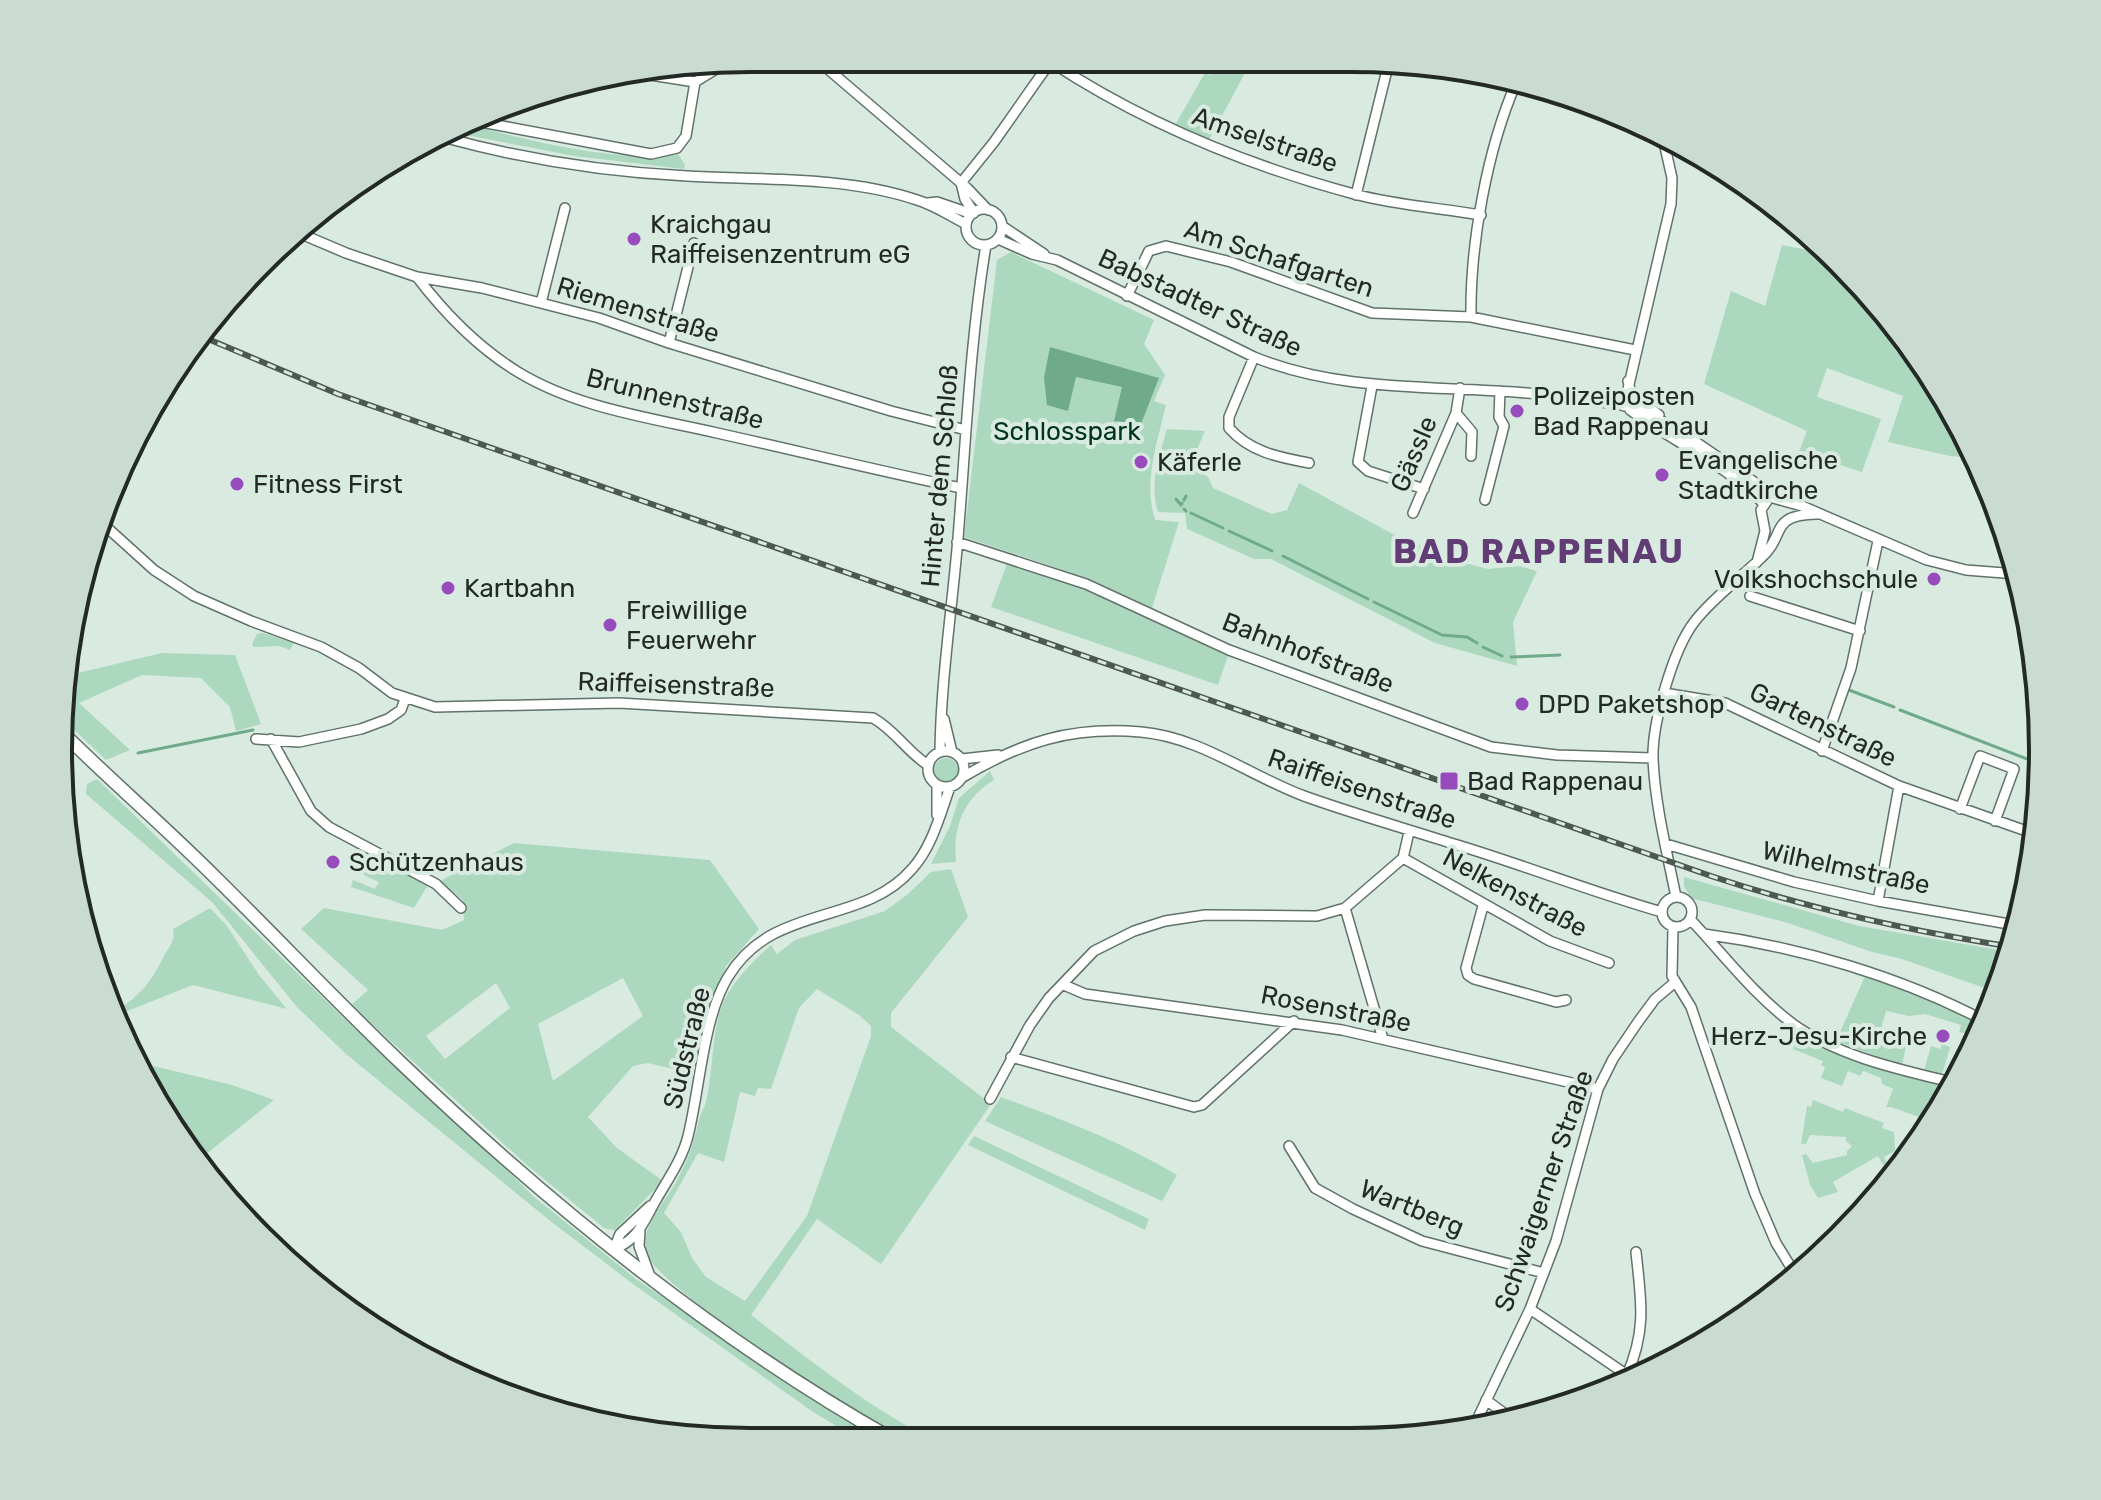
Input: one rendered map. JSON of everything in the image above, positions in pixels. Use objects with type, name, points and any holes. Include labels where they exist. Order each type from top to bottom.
[{"type":"main road","points":[[72,742],[214,875],[400,1062],[506,1159],[614,1249],[734,1338],[873,1428]]},
{"type":"street","name":"Babstadter Straße","points":[[831,72],[961,183],[997,216],[1002,226],[1046,256],[1254,357],[1310,376],[1372,386],[1536,393],[1624,406]]},
{"type":"street","points":[[973,213],[961,183],[1044,72]]},
{"type":"street","name":"Amselstraße","points":[[1071,72],[1122,105],[1184,136],[1356,195],[1481,215]]},
{"type":"street","points":[[666,77],[695,82],[710,73]]},
{"type":"street","points":[[1356,195],[1386,73]]},
{"type":"street","points":[[491,124],[651,154],[677,148],[686,136],[695,82]]},
{"type":"street","points":[[1471,317],[1470,283],[1481,215],[1496,138],[1513,92]]},
{"type":"street","points":[[455,140],[586,166],[876,189],[925,203],[966,224]]},
{"type":"street","points":[[1624,406],[1671,204],[1672,178],[1666,150]]},
{"type":"street","points":[[925,203],[937,202],[973,213],[988,210]]},
{"type":"street","points":[[541,303],[565,208]]},
{"type":"street","points":[[973,213],[966,224],[969,238],[977,244],[986,245],[998,239],[1002,226]]},
{"type":"street","name":"Riemenstraße","points":[[307,237],[417,277],[482,288],[599,318],[669,343],[891,411],[966,430]]},
{"type":"street","name":"Babstadter Straße","points":[[998,239],[1032,254],[1046,256]]},
{"type":"street","points":[[669,343],[694,243]]},
{"type":"street","name":"Hinter dem Schloß","points":[[940,751],[979,287],[986,245]]},
{"type":"street","name":"Am Schafgarten","points":[[1127,296],[1149,251],[1157,246],[1166,246],[1231,262],[1372,313],[1471,317],[1635,350]]},
{"type":"street","name":"Brunnenstraße","points":[[417,277],[444,312],[467,335],[519,373],[547,387],[627,412],[961,488]]},
{"type":"street","points":[[1254,357],[1229,417],[1229,428],[1241,442],[1272,456],[1309,463]]},
{"type":"street","points":[[1628,381],[1631,393],[1639,401],[1690,438],[1700,450]]},
{"type":"street","points":[[1372,386],[1358,462],[1368,471],[1424,489]]},
{"type":"street","name":"Gässle","points":[[1413,513],[1456,413],[1460,388]]},
{"type":"street","points":[[1485,500],[1504,426],[1499,417],[1500,391]]},
{"type":"street","points":[[1624,406],[1640,410],[1690,438]]},
{"type":"street","points":[[1624,406],[1700,450],[1754,487],[1768,501],[1786,503],[1817,514],[1927,560],[1966,570],[2005,573]]},
{"type":"street","name":"Gässle","points":[[1456,413],[1472,432],[1471,456]]},
{"type":"street","points":[[1757,562],[1765,531],[1761,510],[1768,501]]},
{"type":"street","points":[[1786,503],[1790,510],[1789,519]]},
{"type":"street","points":[[1676,897],[1653,758],[1664,693],[1681,643],[1695,620],[1771,546],[1779,526],[1802,514],[1817,514]]},
{"type":"street","points":[[1765,522],[1779,526]]},
{"type":"street","name":"Raiffeisenstraße","points":[[109,529],[154,570],[194,596],[339,655],[405,699],[435,707],[623,703],[873,718],[890,730],[909,753],[928,765],[929,777],[937,785]]},
{"type":"street","points":[[1822,751],[1844,694],[1878,541]]},
{"type":"street","name":"Bahnhofstraße","points":[[957,542],[1086,584],[1229,650],[1491,747],[1557,755],[1653,758]]},
{"type":"street","points":[[1750,596],[1860,631]]},
{"type":"street","name":"Gartenstraße","points":[[1664,693],[1725,703],[1899,786],[2024,830]]},
{"type":"street","points":[[256,739],[299,742],[361,729],[388,719],[401,710],[405,699]]},
{"type":"street","name":"Hinter dem Schloß","points":[[942,711],[952,752]]},
{"type":"street","name":"Raiffeisenstraße","points":[[962,759],[1001,754],[1052,737],[1098,730],[1167,736],[1281,787],[1601,895],[1662,912]]},
{"type":"street","points":[[271,739],[311,811],[329,827],[436,884],[461,908]]},
{"type":"street","points":[[928,765],[940,751],[952,752],[962,759],[965,768],[963,777]]},
{"type":"street","name":"Raiffeisenstraße","points":[[950,787],[1001,754]]},
{"type":"street","points":[[1960,809],[1980,756],[2014,769],[1995,821]]},
{"type":"street","points":[[937,785],[950,787]]},
{"type":"street","name":"Südstraße","points":[[937,785],[937,823]]},
{"type":"street","points":[[1878,901],[1899,786]]},
{"type":"street","name":"Südstraße","points":[[614,1249],[626,1245],[640,1230],[678,1164],[687,1139],[709,1029],[728,976],[745,956],[774,933],[866,900],[897,883],[926,849],[950,787]]},
{"type":"street","points":[[990,1099],[1030,1025],[1049,998],[1094,951],[1134,931],[1165,921],[1218,915],[1317,916],[1345,908],[1403,858],[1409,832]]},
{"type":"street","name":"Wilhelmstraße","points":[[1666,844],[1794,882],[1878,901],[2006,924]]},
{"type":"street","name":"Nelkenstraße","points":[[1403,858],[1483,906],[1550,941],[1609,963]]},
{"type":"street","points":[[1676,897],[1688,903],[1692,910],[1690,919],[1682,926],[1673,927],[1664,920],[1662,912],[1665,903],[1676,897]]},
{"type":"street","points":[[1483,906],[1466,968],[1468,975],[1556,1002],[1566,1000]]},
{"type":"street","points":[[1345,908],[1383,1039]]},
{"type":"street","points":[[1690,919],[1744,982],[1797,1026],[1844,1050],[1943,1080]]},
{"type":"street","points":[[1673,927],[1671,965],[1674,983],[1691,1007],[1755,1194],[1776,1243],[1790,1266]]},
{"type":"street","points":[[1704,934],[1744,939],[1866,971],[1974,1016]]},
{"type":"street","name":"Schwaigerner Straße","points":[[1479,1416],[1544,1273],[1598,1089],[1613,1059],[1638,1022],[1655,999],[1674,983]]},
{"type":"street","name":"Rosenstraße","points":[[1064,985],[1085,994],[1294,1021],[1598,1089]]},
{"type":"street","points":[[1011,1057],[1194,1107],[1202,1105],[1294,1021]]},
{"type":"street","name":"Wartberg","points":[[1289,1146],[1315,1188],[1353,1209],[1422,1241],[1544,1273]]},
{"type":"street","name":"Südstraße","points":[[614,1249],[620,1234],[656,1201]]},
{"type":"street","points":[[640,1230],[639,1246],[650,1276]]},
{"type":"street","points":[[595,1234],[607,1237],[620,1234]]},
{"type":"street","points":[[1633,1366],[1642,1320],[1636,1252]]},
{"type":"street","points":[[1530,1309],[1621,1371]]},
{"type":"street","points":[[1486,1400],[1501,1411]]},
{"type":"green space","points":[[1212,72],[1245,72],[1209,140],[1175,125],[1205,73],[1210,75]]},
{"type":"green space","points":[[481,128],[600,153],[678,154],[685,165],[684,169],[574,156],[466,135]]},
{"type":"green space","points":[[1782,245],[1809,250],[1861,303],[1889,337],[1915,373],[1962,457],[1888,442],[1903,396],[1827,368],[1817,397],[1881,419],[1862,472],[1799,452],[1807,431],[1704,384],[1731,291],[1765,306]]},
{"type":"green space","name":"Schlosspark","points":[[1011,252],[1154,320],[1144,344],[1165,375],[1154,401],[1166,405],[1150,491],[1155,520],[1179,522],[1152,608],[1087,578],[964,537],[997,260]]},
{"type":"green space","points":[[1167,429],[1205,431],[1190,466],[1208,477],[1213,488],[1272,514],[1287,510],[1299,483],[1391,533],[1461,562],[1488,569],[1518,566],[1537,571],[1513,622],[1517,666],[1435,643],[1271,559],[1254,559],[1187,529],[1185,513],[1158,512],[1155,481]]},
{"type":"green space","points":[[1008,561],[1083,588],[1228,656],[1218,685],[991,607]]},
{"type":"green space","points":[[257,634],[294,643],[290,650],[279,646],[254,647],[252,644]]},
{"type":"green space","points":[[162,653],[235,655],[261,724],[236,731],[230,707],[201,678],[142,675],[79,703],[130,750],[106,760],[72,728],[77,673]]},
{"type":"green space","points":[[946,758],[955,761],[958,770],[955,779],[946,782],[937,779],[934,770],[937,761]]},
{"type":"green space","points":[[990,771],[994,780],[975,796],[962,815],[956,837],[956,862],[931,864],[950,826],[959,798]]},
{"type":"green space","points":[[97,779],[533,1196],[636,1279],[859,1428],[840,1428],[813,1412],[633,1284],[549,1220],[346,1054],[297,1007],[212,902],[86,794],[87,784]]},
{"type":"green space","points":[[514,843],[710,860],[759,929],[726,966],[702,1040],[697,1075],[648,1063],[633,1066],[588,1117],[617,1148],[663,1181],[615,1230],[604,1228],[528,1166],[351,1005],[368,990],[301,929],[324,908],[442,930],[464,920],[463,900],[440,881]],"holes":[[[623,978],[643,1016],[553,1081],[538,1024]],[[496,983],[510,1008],[445,1059],[426,1036]]]},
{"type":"green space","points":[[357,848],[428,885],[414,908],[351,887],[353,880],[375,889],[379,882],[347,867]]},
{"type":"green space","points":[[951,869],[968,917],[891,1013],[891,1027],[991,1104],[881,1264],[817,1219],[751,1315],[816,1365],[910,1428],[879,1428],[766,1354],[689,1297],[649,1258],[646,1238],[653,1218],[676,1182],[690,1151],[706,1100],[720,1012],[739,978],[771,945],[777,954],[795,940],[885,911],[931,872]],"holes":[[[817,989],[871,1026],[871,1036],[807,1216],[745,1301],[706,1277],[692,1258],[681,1232],[664,1213],[698,1153],[724,1162],[740,1092],[755,1096],[758,1088],[771,1089],[799,1008]]]},
{"type":"green space","points":[[1684,877],[1859,926],[1998,950],[1985,988],[1785,922],[1691,898],[1684,886]]},
{"type":"green space","points":[[210,908],[227,926],[259,975],[287,1009],[193,985],[125,1012],[123,1006],[152,977],[172,941],[173,929]]},
{"type":"green space","points":[[1865,976],[1973,1019],[1966,1034],[1959,1032],[1961,1025],[1925,1014],[1909,1016],[1886,1011],[1878,1039],[1906,1046],[1902,1066],[1836,1041]]},
{"type":"green space","points":[[1799,1035],[1842,1054],[1940,1085],[1921,1118],[1886,1107],[1893,1089],[1882,1084],[1881,1078],[1863,1071],[1860,1076],[1848,1071],[1842,1086],[1821,1078],[1825,1067],[1821,1065],[1823,1061],[1793,1049]]},
{"type":"green space","points":[[1942,1044],[1950,1047],[1942,1075],[1924,1070],[1931,1046],[1940,1049]]},
{"type":"green space","points":[[150,1065],[232,1085],[274,1100],[206,1154]]},
{"type":"green space","points":[[1001,1097],[1113,1141],[1177,1175],[1162,1201],[985,1121]]},
{"type":"green space","points":[[1813,1100],[1884,1123],[1882,1128],[1894,1132],[1895,1151],[1884,1157],[1887,1163],[1883,1165],[1878,1156],[1833,1182],[1838,1192],[1818,1198],[1810,1185],[1802,1155],[1806,1154],[1813,1163],[1847,1155],[1852,1146],[1846,1137],[1810,1135],[1806,1144],[1801,1144],[1807,1106],[1811,1107]]},
{"type":"green space","points":[[974,1136],[1149,1219],[1145,1230],[968,1145]]},
{"type":"shaded area","points":[[1050,347],[1159,378],[1141,424],[1114,421],[1122,387],[1076,377],[1068,411],[1047,405],[1044,378]]},
{"type":"waterway","points":[[1184,500],[1186,496]]},
{"type":"waterway","points":[[1176,499],[1182,503]]},
{"type":"waterway","points":[[1191,513],[1223,528]]},
{"type":"waterway","points":[[1229,531],[1272,551]]},
{"type":"waterway","points":[[1283,556],[1368,599]]},
{"type":"waterway","points":[[1374,602],[1442,635],[1467,637],[1477,643]]},
{"type":"waterway","points":[[1483,647],[1502,656]]},
{"type":"waterway","points":[[1511,657],[1560,655]]},
{"type":"waterway","points":[[1849,690],[1894,707]]},
{"type":"waterway","points":[[1900,710],[2029,760]]},
{"type":"waterway","points":[[138,753],[253,730]]},
{"type":"railway","points":[[210,340],[338,394],[1711,876],[1860,918],[2000,945]]},
{"type":"place","name":"Kraichgau Raiffeisenzentrum eG","points":[[634,239]]},
{"type":"place","name":"Polizeiposten Bad Rappenau","points":[[1517,411]]},
{"type":"place","name":"Käferle","points":[[1141,462]]},
{"type":"place","name":"Evangelische Stadtkirche","points":[[1662,475]]},
{"type":"place","name":"Fitness First","points":[[237,484]]},
{"type":"place","name":"Volkshochschule","points":[[1934,579]]},
{"type":"place","name":"Kartbahn","points":[[448,588]]},
{"type":"place","name":"Freiwillige Feuerwehr","points":[[610,625]]},
{"type":"place","name":"DPD Paketshop","points":[[1522,704]]},
{"type":"place","name":"Bad Rappenau","points":[[1449,781]]},
{"type":"place","name":"Schützenhaus","points":[[333,862]]},
{"type":"place","name":"Herz-Jesu-Kirche","points":[[1943,1036]]},
{"type":"district","name":"BAD RAPPENAU","points":[[1539,551]]}]
